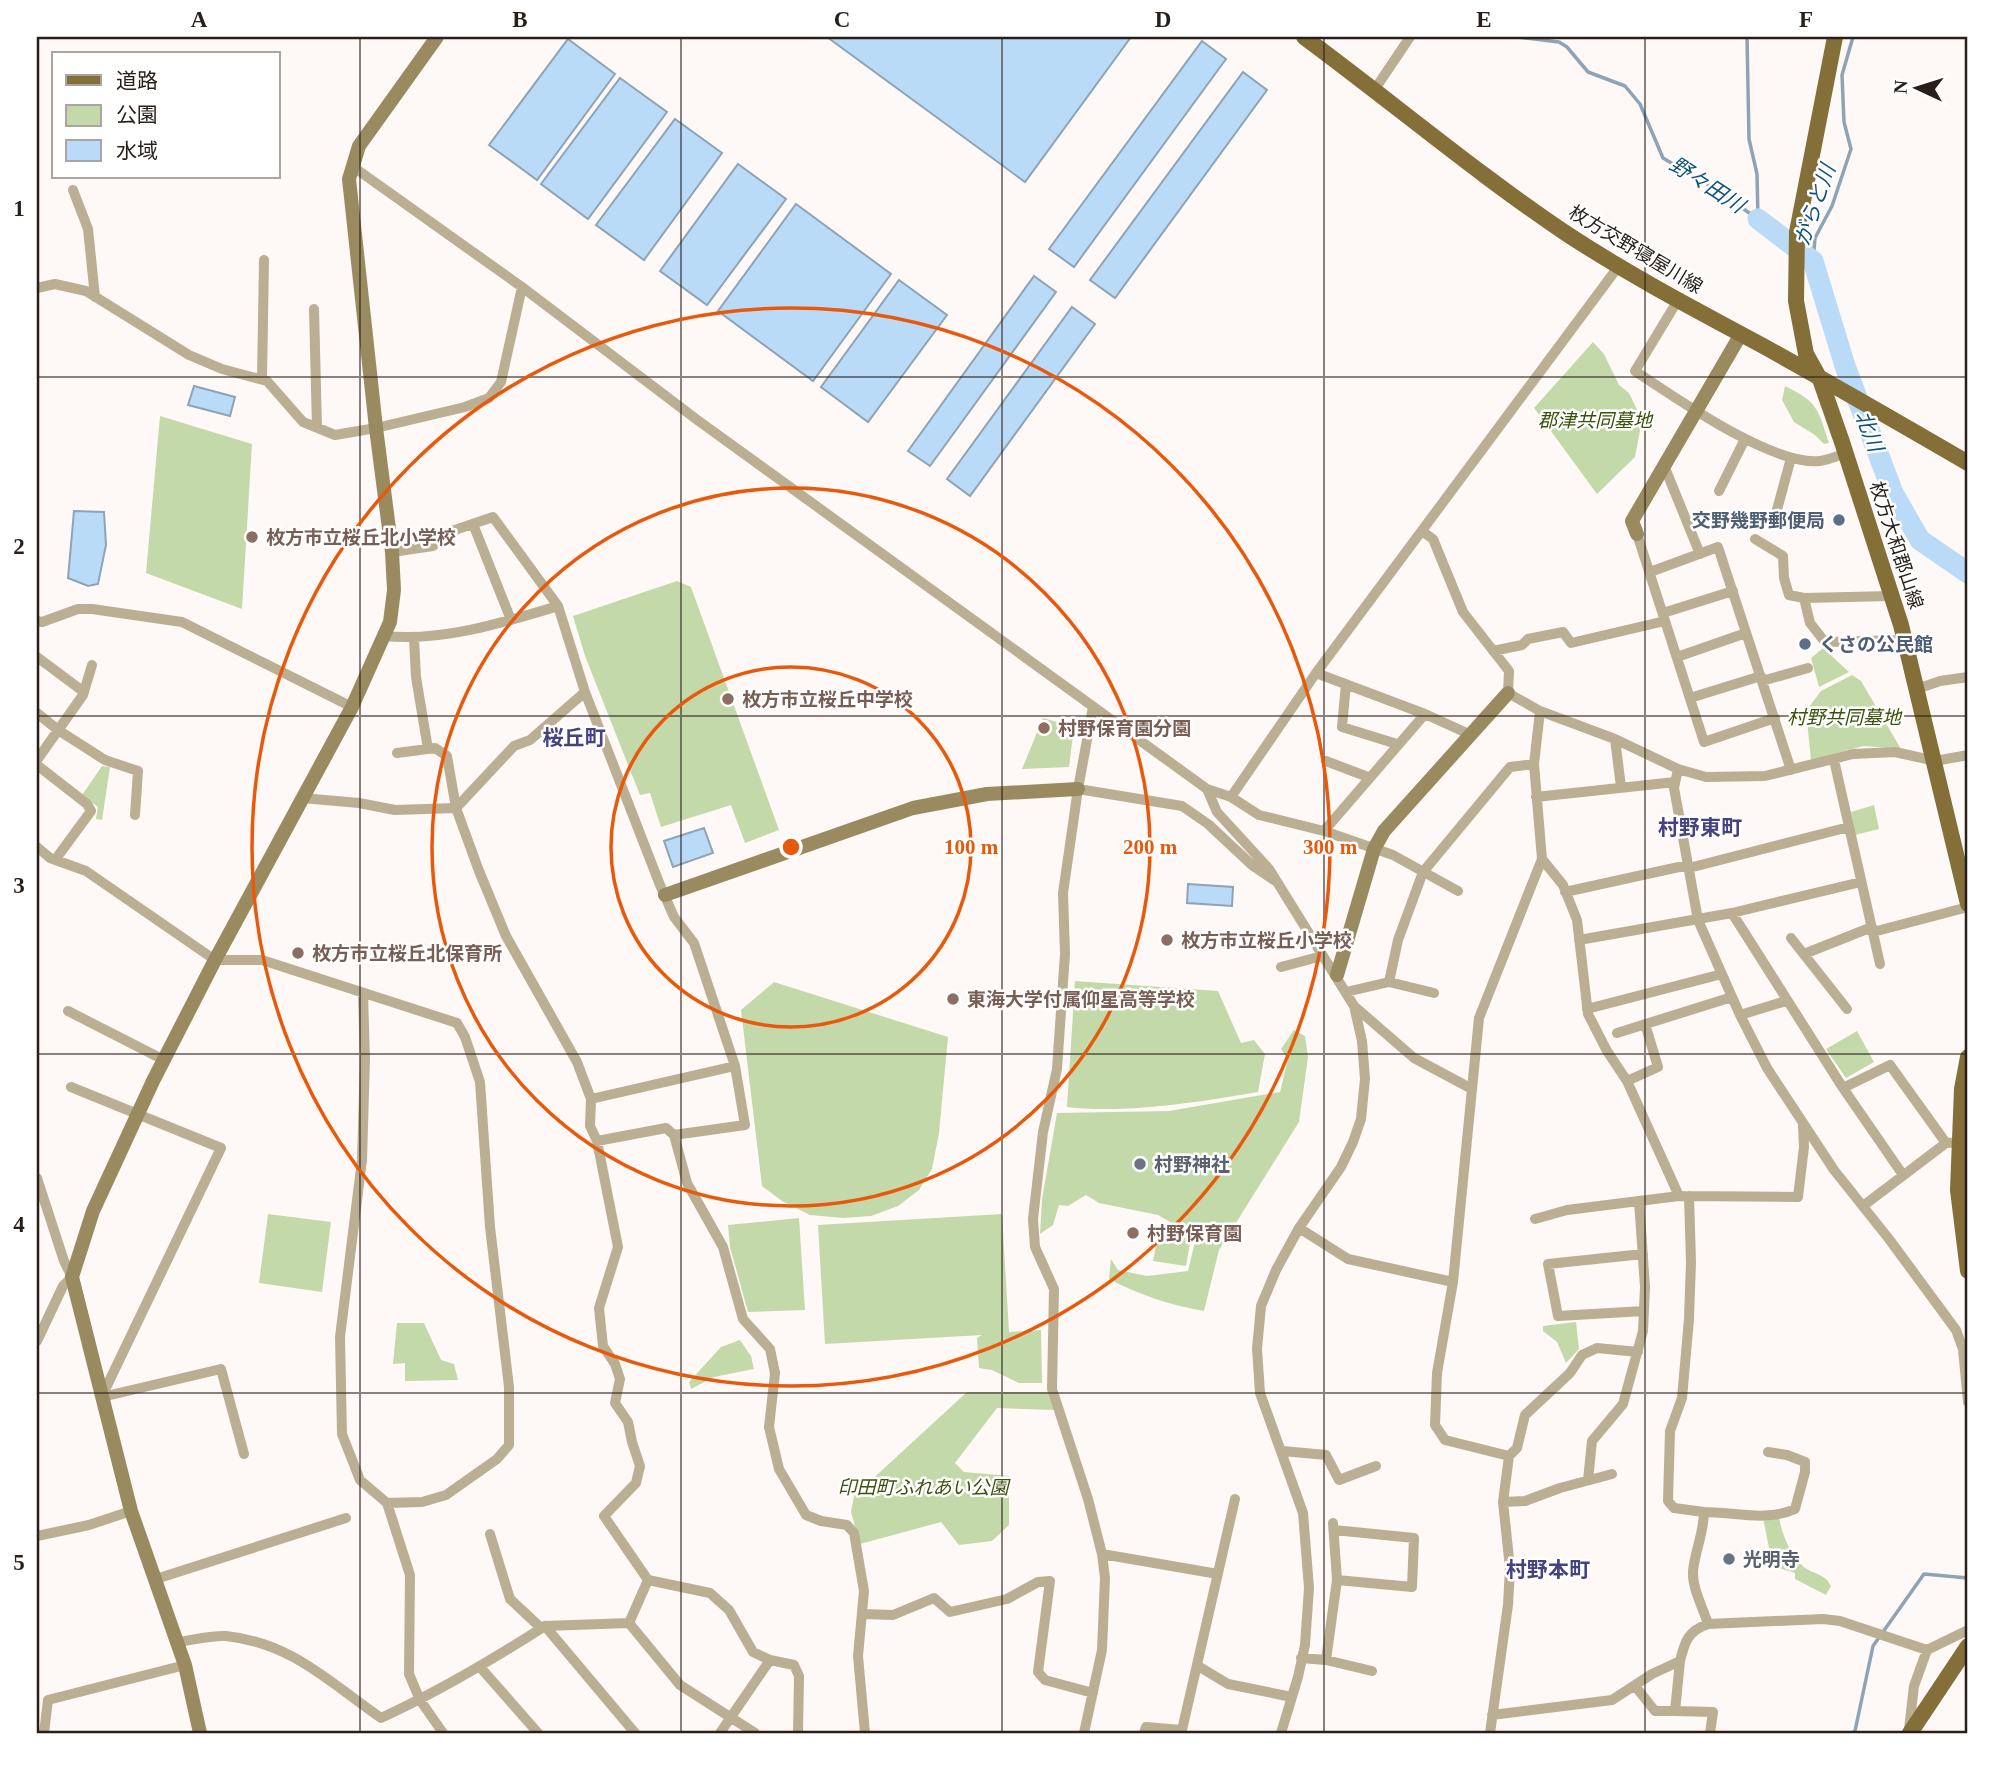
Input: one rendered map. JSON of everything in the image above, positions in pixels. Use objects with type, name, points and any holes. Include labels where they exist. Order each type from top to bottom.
[{"type":"main road","name":"枚方交野寝屋川線","points":[[1304,37],[1375,89],[1445,147],[1565,233],[1618,267],[1968,463]]},
{"type":"main road","name":"枚方大和郡山線","points":[[1836,37],[1797,232],[1796,302],[1806,354],[1820,379],[1892,596],[1935,761],[1968,906]]},
{"type":"main road","points":[[1968,1062],[1962,1089],[1957,1143],[1958,1189],[1968,1271]]},
{"type":"main road","points":[[1909,1733],[1968,1646]]},
{"type":"street","points":[[37,1341],[63,1286],[72,1277],[93,1211],[164,1060],[352,707],[390,622],[394,590],[392,552],[349,179],[359,146],[437,37]]},
{"type":"street","points":[[1375,89],[1410,37]]},
{"type":"street","points":[[352,166],[522,287],[696,419],[1208,789],[1231,797],[1259,815],[1324,831],[1393,855],[1458,891]]},
{"type":"street","points":[[73,190],[88,229],[95,298]]},
{"type":"street","points":[[262,379],[264,260]]},
{"type":"street","points":[[1231,797],[1316,673],[1618,267]]},
{"type":"street","points":[[37,288],[55,284],[86,291],[190,355],[222,369],[267,381],[303,422],[335,435],[464,407],[489,398],[501,383],[522,287]]},
{"type":"street","points":[[1678,300],[1635,372],[1745,439],[1791,458],[1819,461],[1846,453]]},
{"type":"street","points":[[314,309],[317,428]]},
{"type":"street","points":[[1741,334],[1632,521],[1703,742],[1774,718]]},
{"type":"street","points":[[1719,491],[1745,439]]},
{"type":"street","points":[[1775,517],[1791,458]]},
{"type":"street","points":[[1665,468],[1700,554]]},
{"type":"street","points":[[392,552],[433,546],[449,531],[493,517],[558,606],[585,692],[665,895],[674,916],[694,943],[735,1066],[745,1125],[674,1135]]},
{"type":"street","points":[[472,523],[510,620]]},
{"type":"street","points":[[1337,975],[1374,849],[1384,831],[1508,693],[1509,671],[1462,612],[1433,539],[1423,532]]},
{"type":"street","points":[[1755,539],[1783,556],[1784,578],[1789,595],[1804,598],[1892,596]]},
{"type":"street","points":[[1650,572],[1718,547],[1791,770]]},
{"type":"street","points":[[1493,651],[1522,645],[1528,639],[1563,632],[1571,643],[1664,617],[1733,591]]},
{"type":"street","points":[[1804,598],[1810,623],[1825,642],[1904,640]]},
{"type":"street","points":[[384,636],[414,639],[510,620],[558,606]]},
{"type":"street","points":[[37,621],[78,609],[92,609],[182,622],[352,707]]},
{"type":"street","points":[[1677,657],[1746,633]]},
{"type":"street","points":[[414,639],[416,677],[428,749]]},
{"type":"street","points":[[37,657],[84,692]]},
{"type":"street","points":[[55,860],[91,811],[87,804],[37,763],[84,692],[92,665]]},
{"type":"street","points":[[1690,698],[1808,668]]},
{"type":"street","points":[[1316,673],[1425,714],[1469,734]]},
{"type":"street","points":[[1917,689],[1940,681],[1968,677]]},
{"type":"street","points":[[1346,684],[1342,727],[1397,744]]},
{"type":"street","points":[[302,798],[359,803],[395,810],[456,808],[514,746],[530,740],[585,692]]},
{"type":"street","points":[[1508,693],[1540,711],[1615,739],[1678,769],[1706,777],[1738,778],[1791,770],[1853,754],[1895,752],[1935,761],[1968,755]]},
{"type":"street","points":[[1084,1733],[1102,1650],[1102,1554],[1088,1499],[1052,1389],[1054,1289],[1035,1247],[1033,1219],[1043,1132],[1057,1069],[1065,954],[1063,893],[1093,707]]},
{"type":"street","points":[[1509,1456],[1445,1440],[1435,1426],[1437,1373],[1453,1282],[1481,1012],[1542,859],[1534,764],[1540,711]]},
{"type":"street","points":[[37,713],[105,760],[138,771],[135,815]]},
{"type":"street","points":[[1324,831],[1425,714]]},
{"type":"street","points":[[1615,739],[1621,787]]},
{"type":"street","points":[[397,753],[435,748],[447,756],[456,808],[506,936],[578,1062],[592,1099],[590,1126],[597,1141],[618,1247],[599,1308],[603,1346],[615,1364],[620,1379],[615,1403],[628,1422],[640,1466],[636,1483],[604,1516],[648,1580],[709,1593],[729,1610],[753,1652],[770,1660],[794,1665],[799,1676],[799,1733]]},
{"type":"street","points":[[1834,760],[1880,964]]},
{"type":"street","points":[[1326,761],[1368,777]]},
{"type":"street","points":[[1389,982],[1398,940],[1423,872],[1510,767],[1534,764]]},
{"type":"street","points":[[1678,769],[1675,782],[1698,920],[1740,1015],[1767,1068],[1802,1126],[1956,1330],[1963,1349],[1968,1402]]},
{"type":"street","points":[[1536,797],[1675,782]]},
{"type":"street","points":[[665,895],[913,808],[987,794],[1078,789],[1182,806],[1208,824],[1252,865],[1278,883]]},
{"type":"street","points":[[1208,789],[1217,812],[1269,869],[1322,956],[1337,975],[1354,1006],[1362,1041],[1364,1079],[1361,1119],[1353,1142],[1341,1167],[1298,1228],[1261,1306],[1256,1349],[1260,1393],[1303,1513],[1309,1588],[1305,1645],[1281,1733]]},
{"type":"street","points":[[1565,892],[1688,867],[1849,827]]},
{"type":"street","points":[[37,847],[55,860],[86,870],[215,960],[262,960],[457,1023],[465,1037],[480,1082],[490,1227],[509,1387],[509,1445],[497,1459],[446,1495],[422,1502],[387,1503]]},
{"type":"street","points":[[1542,859],[1565,892],[1577,920],[1587,1009],[1607,1051],[1627,1081],[1684,1196],[1691,1262],[1689,1319],[1682,1398],[1670,1431],[1668,1501],[1674,1508],[1746,1517],[1795,1509],[1805,1462],[1768,1452]]},
{"type":"street","points":[[1579,940],[1732,914],[1861,882]]},
{"type":"street","points":[[1804,954],[1873,929],[1968,906]]},
{"type":"street","points":[[1732,914],[1786,1001],[1903,1175]]},
{"type":"street","points":[[1791,938],[1847,1009]]},
{"type":"street","points":[[1281,967],[1322,956]]},
{"type":"street","points":[[1587,1009],[1722,974]]},
{"type":"street","points":[[1346,992],[1389,982],[1434,993]]},
{"type":"street","points":[[363,994],[365,1059],[362,1160],[340,1337],[342,1434],[359,1480],[387,1503],[410,1575],[409,1674],[421,1700],[443,1733]]},
{"type":"street","points":[[1617,1033],[1732,997]]},
{"type":"street","points":[[1740,1015],[1786,1001]]},
{"type":"street","points":[[1354,1006],[1413,1058],[1472,1089]]},
{"type":"street","points":[[68,1011],[164,1060]]},
{"type":"street","points":[[1627,1081],[1658,1067],[1645,1024]]},
{"type":"street","points":[[1843,1088],[1890,1065],[1957,1143],[1903,1175],[1863,1206]]},
{"type":"street","points":[[592,1099],[735,1066]]},
{"type":"street","points":[[71,1087],[221,1148],[102,1396]]},
{"type":"street","points":[[1535,1219],[1567,1210],[1684,1196],[1798,1197],[1804,1147],[1802,1126]]},
{"type":"street","points":[[597,1141],[666,1128],[674,1135],[687,1183],[723,1247],[743,1319],[770,1349],[775,1373],[768,1427],[779,1469],[806,1515],[821,1521],[847,1525],[854,1533],[864,1591],[858,1656],[865,1733]]},
{"type":"street","points":[[37,1178],[64,1261],[72,1277],[131,1511],[178,1642],[200,1733]]},
{"type":"street","points":[[1588,1480],[1592,1441],[1623,1404],[1643,1331],[1643,1254],[1639,1201]]},
{"type":"street","points":[[1298,1228],[1348,1259],[1453,1282]]},
{"type":"street","points":[[1643,1254],[1548,1264],[1558,1316],[1644,1311]]},
{"type":"street","points":[[1490,1733],[1508,1605],[1510,1569],[1503,1502],[1509,1456],[1517,1448],[1525,1415],[1570,1373],[1582,1355],[1597,1348],[1638,1352]]},
{"type":"street","points":[[102,1396],[221,1369],[244,1454]]},
{"type":"street","points":[[1283,1451],[1326,1455],[1339,1480],[1376,1466]]},
{"type":"street","points":[[1503,1502],[1525,1502],[1560,1488],[1612,1474]]},
{"type":"street","points":[[1144,1733],[1146,1727],[1182,1730],[1235,1499]]},
{"type":"street","points":[[37,1536],[89,1525],[131,1511]]},
{"type":"street","points":[[1704,1512],[1702,1537],[1693,1572],[1708,1624]]},
{"type":"street","points":[[156,1579],[346,1518]]},
{"type":"street","points":[[1326,1660],[1337,1580],[1333,1527],[1414,1538],[1412,1587],[1337,1580]]},
{"type":"street","points":[[490,1534],[510,1599],[543,1627],[635,1733]]},
{"type":"street","points":[[1102,1554],[1218,1574]]},
{"type":"street","points":[[629,1623],[648,1580]]},
{"type":"street","points":[[863,1614],[892,1615],[934,1598],[950,1612],[1007,1599],[1038,1582],[1050,1581],[1038,1672],[1045,1680],[1093,1693]]},
{"type":"street","points":[[1675,1711],[1684,1644],[1695,1629],[1708,1624],[1840,1621],[1927,1650]]},
{"type":"street","points":[[178,1642],[223,1636],[282,1649],[381,1718],[421,1700],[480,1667],[543,1627],[629,1623]]},
{"type":"street","points":[[629,1623],[680,1685],[755,1733]]},
{"type":"street","points":[[1909,1733],[1914,1686],[1927,1650],[1968,1630]]},
{"type":"street","points":[[1301,1658],[1326,1660],[1372,1671]]},
{"type":"street","points":[[720,1733],[770,1660]]},
{"type":"street","points":[[1492,1715],[1612,1700],[1680,1661]]},
{"type":"street","points":[[44,1733],[47,1700],[185,1665]]},
{"type":"street","points":[[1198,1666],[1228,1684],[1292,1697]]},
{"type":"street","points":[[480,1667],[538,1733]]},
{"type":"street","points":[[1635,1686],[1654,1711],[1713,1712],[1710,1733]]},
{"type":"green space","name":"郡津共同墓地","points":[[1593,342],[1604,354],[1619,385],[1629,393],[1642,420],[1635,457],[1597,494],[1534,408]]},
{"type":"green space","points":[[1785,386],[1811,402],[1829,443],[1824,444],[1794,422],[1782,400]]},
{"type":"green space","points":[[160,416],[252,444],[242,609],[146,573]]},
{"type":"green space","points":[[677,581],[691,587],[779,830],[745,843],[731,805],[661,827],[650,793],[640,795],[585,656],[573,616]]},
{"type":"green space","points":[[1823,648],[1849,672],[1819,687],[1811,658]]},
{"type":"green space","name":"村野共同墓地","points":[[1852,675],[1861,681],[1901,749],[1864,746],[1811,760],[1806,711],[1821,691]]},
{"type":"green space","points":[[1043,718],[1074,727],[1069,767],[1022,769]]},
{"type":"green space","points":[[102,766],[110,767],[102,820],[96,819],[98,807],[82,795]]},
{"type":"green space","points":[[1874,805],[1879,829],[1855,835],[1851,812]]},
{"type":"green space","points":[[1075,981],[1218,991],[1241,1043],[1254,1040],[1265,1054],[1258,1092],[1137,1108],[1067,1107]]},
{"type":"green space","points":[[774,982],[948,1037],[939,1133],[932,1169],[919,1190],[898,1206],[871,1216],[843,1218],[810,1215],[782,1201],[762,1186],[741,1010]]},
{"type":"green space","points":[[1294,1030],[1305,1036],[1308,1057],[1299,1122],[1219,1250],[1204,1311],[1155,1299],[1109,1279],[1111,1259],[1118,1270],[1147,1276],[1188,1271],[1196,1237],[1158,1215],[1099,1203],[1086,1195],[1068,1206],[1059,1205],[1053,1225],[1040,1234],[1042,1199],[1057,1113],[1169,1111],[1280,1092],[1288,1059],[1281,1049]]},
{"type":"green space","points":[[1857,1031],[1874,1062],[1846,1078],[1826,1049]]},
{"type":"green space","points":[[268,1214],[331,1222],[322,1292],[259,1283]]},
{"type":"green space","points":[[1002,1214],[1009,1332],[1041,1330],[1042,1383],[1019,1383],[992,1370],[979,1368],[977,1338],[982,1335],[825,1344],[818,1225]]},
{"type":"green space","points":[[799,1218],[805,1310],[748,1312],[730,1247],[728,1225]]},
{"type":"green space","points":[[1160,1224],[1191,1237],[1186,1266],[1153,1261]]},
{"type":"green space","points":[[1576,1322],[1579,1349],[1566,1363],[1557,1342],[1543,1331],[1543,1326]]},
{"type":"green space","points":[[397,1323],[424,1323],[441,1360],[454,1364],[458,1380],[405,1381],[405,1363],[393,1364]]},
{"type":"green space","points":[[740,1340],[751,1356],[754,1369],[714,1377],[691,1389],[689,1382],[721,1347]]},
{"type":"green space","name":"印田町ふれあい公園","points":[[967,1392],[1048,1392],[1054,1410],[997,1408],[955,1463],[964,1472],[1009,1476],[1009,1525],[992,1541],[959,1545],[941,1522],[860,1544],[851,1512],[854,1496]]},
{"type":"green space","points":[[1779,1517],[1784,1537],[1795,1557],[1808,1570],[1829,1582],[1831,1586],[1826,1595],[1795,1579],[1795,1573],[1769,1565],[1769,1548],[1763,1518]]},
{"type":"water","points":[[827,37],[1131,37],[1025,182]]},
{"type":"water","points":[[568,39],[615,74],[537,180],[489,145]]},
{"type":"water","points":[[1202,41],[1226,59],[1074,267],[1049,249]]},
{"type":"water","points":[[1243,72],[1267,90],[1115,298],[1090,280]]},
{"type":"water","points":[[620,78],[667,112],[588,219],[541,184]]},
{"type":"water","points":[[675,119],[722,153],[644,260],[596,225]]},
{"type":"water","points":[[738,164],[786,199],[707,305],[660,271]]},
{"type":"water","points":[[796,204],[891,274],[813,381],[718,311]]},
{"type":"water","points":[[1034,276],[1056,292],[930,466],[908,451]]},
{"type":"water","points":[[899,280],[947,315],[868,422],[821,387]]},
{"type":"water","points":[[1072,307],[1095,324],[970,496],[947,479]]},
{"type":"water","points":[[194,386],[235,397],[230,416],[188,405]]},
{"type":"water","points":[[74,511],[104,512],[106,545],[98,584],[88,586],[68,578]]},
{"type":"water","points":[[704,828],[713,853],[673,867],[664,841]]},
{"type":"water","points":[[1188,884],[1233,887],[1232,906],[1187,903]]},
{"type":"waterway","name":"野々田川","points":[[1517,37],[1559,42],[1567,47],[1588,72],[1625,86],[1640,104],[1663,158],[1758,219]]},
{"type":"waterway","points":[[1747,37],[1749,139],[1757,174],[1758,219]]},
{"type":"waterway","name":"がらと川","points":[[1813,261],[1815,238],[1832,206],[1851,149],[1844,122],[1842,75],[1853,37]]},
{"type":"waterway","name":"北川","points":[[1758,219],[1813,261],[1845,366],[1893,493],[1920,540],[1968,573]]},
{"type":"waterway","points":[[1967,1318],[1968,1330]]},
{"type":"waterway","points":[[1852,1733],[1855,1731],[1873,1646],[1924,1574],[1968,1578]]},
{"type":"place","name":"交野幾野郵便局","points":[[1839,520]]},
{"type":"place","name":"枚方市立桜丘北小学校","points":[[252,537]]},
{"type":"place","name":"くさの公民館","points":[[1805,644]]},
{"type":"place","name":"枚方市立桜丘中学校","points":[[728,699]]},
{"type":"place","name":"村野保育園分園","points":[[1044,728]]},
{"type":"place","name":"枚方市立桜丘小学校","points":[[1167,940]]},
{"type":"place","name":"枚方市立桜丘北保育所","points":[[298,953]]},
{"type":"place","name":"東海大学付属仰星高等学校","points":[[953,999]]},
{"type":"place","name":"村野神社","points":[[1140,1164]]},
{"type":"place","name":"村野保育園","points":[[1133,1233]]},
{"type":"place","name":"光明寺","points":[[1729,1559]]},
{"type":"district","name":"桜丘町","points":[[574,738]]},
{"type":"district","name":"村野東町","points":[[1700,828]]},
{"type":"district","name":"村野本町","points":[[1548,1570]]}]
